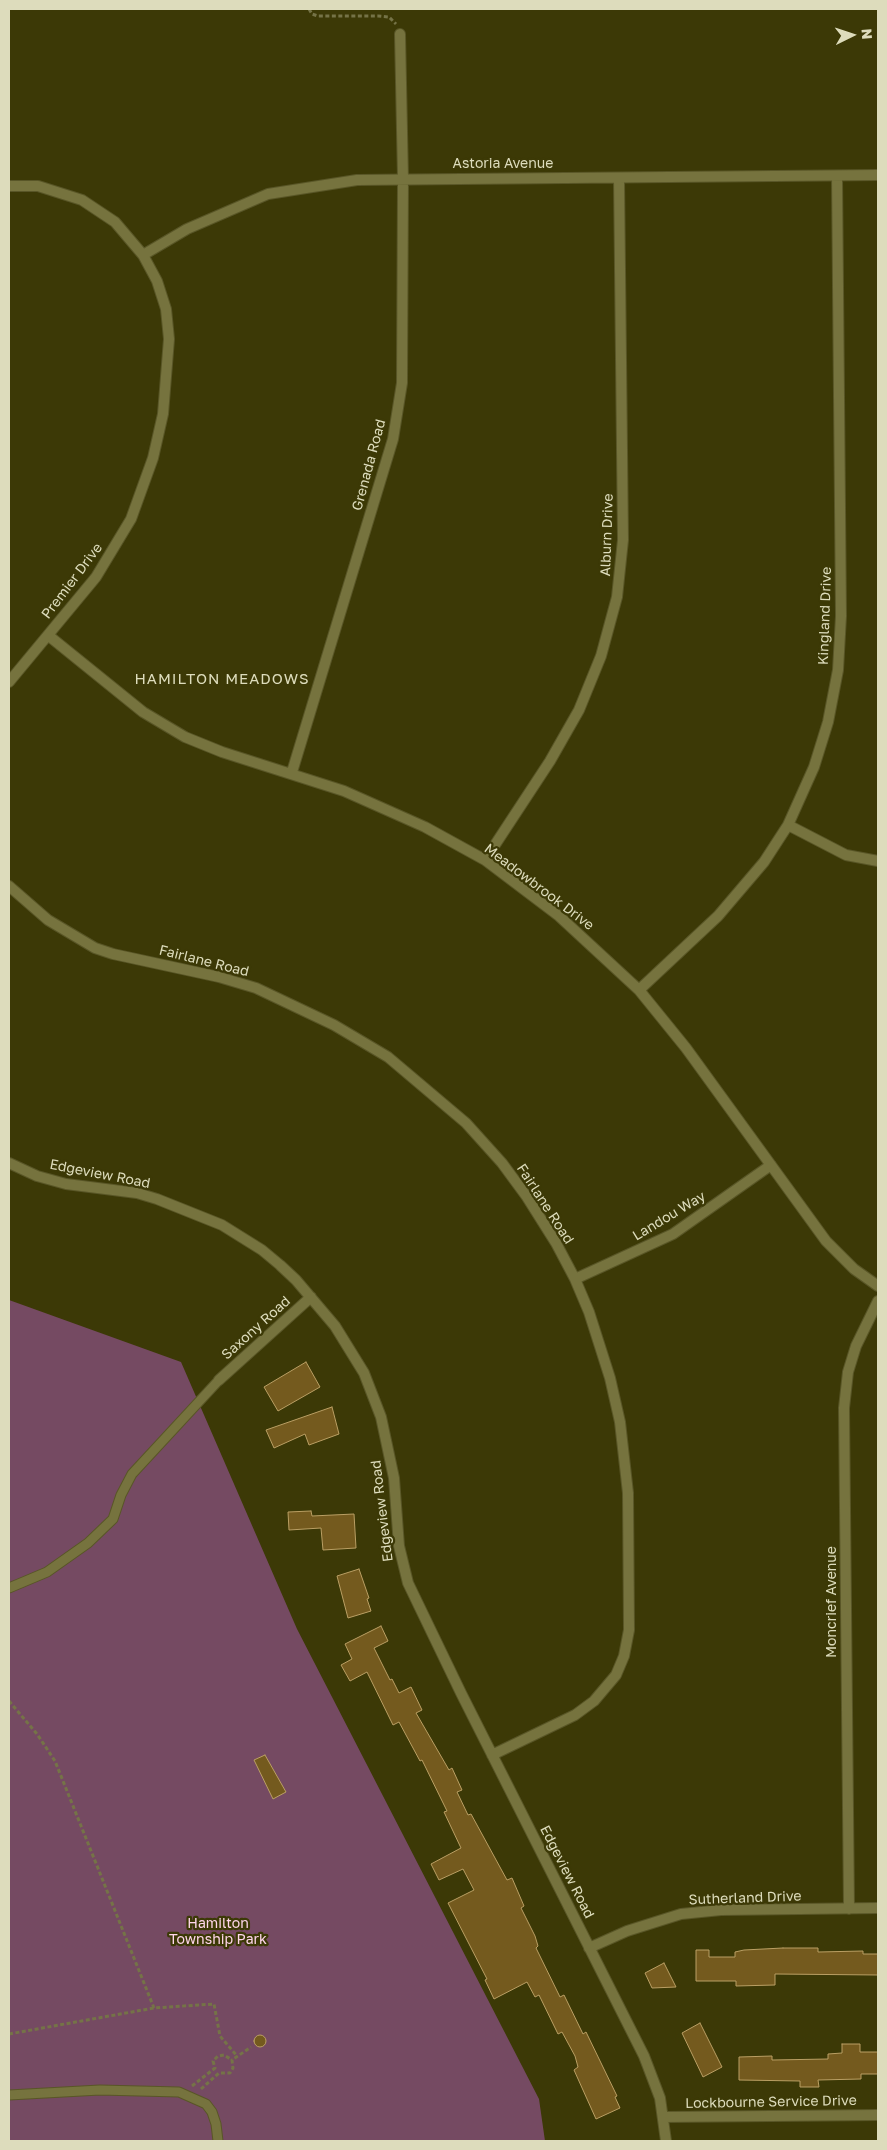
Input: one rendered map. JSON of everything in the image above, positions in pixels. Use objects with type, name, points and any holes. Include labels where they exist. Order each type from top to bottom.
[{"type":"street","name":"Grenada Road","points":[[292,772],[393,439],[404,357],[400,34]]},
{"type":"street","name":"Kingland Drive","points":[[639,990],[730,903],[764,862],[788,825],[814,767],[828,722],[838,670],[841,616],[837,176]]},
{"type":"street","name":"Astoria Avenue","points":[[143,255],[187,229],[268,194],[357,180],[878,176]]},
{"type":"street","name":"Alburn Drive","points":[[485,860],[550,761],[579,710],[601,656],[617,597],[623,540],[620,178]]},
{"type":"street","name":"Premier Drive","points":[[9,186],[38,186],[82,200],[115,222],[143,255],[163,296],[169,339],[163,414],[153,458],[131,519],[108,560],[49,636],[9,682]]},
{"type":"street","name":"Meadowbrook Drive","points":[[49,636],[142,712],[185,736],[222,752],[292,772],[379,805],[485,860],[582,935],[639,990],[686,1048],[826,1241],[854,1268],[878,1286]]},
{"type":"street","points":[[788,825],[846,855],[878,861]]},
{"type":"street","name":"Fairlane Road","points":[[9,886],[48,920],[95,948],[219,977],[256,988],[334,1025],[388,1057],[446,1104],[502,1163],[527,1197],[575,1279],[598,1338],[620,1422],[628,1493],[630,1612],[627,1642],[616,1675],[594,1701],[575,1715],[492,1755]]},
{"type":"street","name":"Edgeview Road","points":[[9,1163],[36,1176],[66,1184],[137,1194],[192,1211],[222,1224],[262,1250],[296,1280],[335,1326],[354,1355],[381,1417],[389,1447],[404,1570],[423,1616],[648,2065],[657,2087],[666,2141]]},
{"type":"street","name":"Landou Way","points":[[575,1279],[673,1234],[771,1165]]},
{"type":"street","name":"Saxony Road","points":[[219,1380],[311,1297]]},
{"type":"street","name":"Moncrief Avenue","points":[[849,1909],[844,1408],[848,1372],[856,1346],[878,1301]]},
{"type":"street","name":"Sutherland Drive","points":[[589,1948],[627,1931],[681,1914],[720,1910],[878,1908]]},
{"type":"street","name":"Lockbourne Service Drive","points":[[663,2117],[878,2115]]},
{"type":"lane","points":[[9,1588],[47,1572],[88,1543],[113,1519],[121,1495],[132,1474],[219,1380]]},
{"type":"lane","points":[[9,2095],[100,2090],[179,2092],[206,2104],[216,2124],[218,2141]]},
{"type":"path","points":[[309,9],[312,14],[318,16],[389,17],[396,25],[400,34]]},
{"type":"path","points":[[9,1701],[37,1734],[55,1761],[154,2008]]},
{"type":"path","points":[[9,2034],[154,2008],[214,2004],[220,2036],[237,2056]]},
{"type":"path","points":[[232,2060],[251,2048]]},
{"type":"path","points":[[219,2073],[213,2061],[218,2056],[224,2055],[232,2060]]},
{"type":"path","points":[[215,2068],[192,2087],[197,2092],[219,2073],[230,2073],[233,2068],[232,2060]]},
{"type":"green space","name":"Hamilton Township Park","points":[[9,1300],[181,1362],[297,1629],[539,2099],[545,2141],[9,2141]]},
{"type":"building","points":[[306,1362],[320,1387],[278,1411],[264,1387]]},
{"type":"building","points":[[332,1407],[339,1434],[309,1445],[305,1434],[274,1448],[266,1430]]},
{"type":"building","points":[[311,1511],[312,1516],[354,1514],[356,1548],[323,1550],[321,1528],[289,1530],[288,1512]]},
{"type":"building","points":[[359,1569],[369,1598],[367,1599],[371,1611],[348,1618],[337,1576]]},
{"type":"building","points":[[381,1626],[388,1641],[374,1648],[390,1680],[392,1679],[399,1693],[411,1687],[422,1710],[416,1713],[449,1770],[452,1768],[462,1790],[457,1792],[468,1815],[471,1814],[507,1880],[512,1878],[524,1906],[521,1908],[535,1936],[538,1946],[536,1948],[560,1997],[564,1995],[583,2034],[586,2032],[617,2096],[615,2097],[620,2108],[596,2119],[574,2070],[578,2067],[575,2056],[562,2032],[558,2034],[539,1995],[535,1997],[527,1982],[494,1999],[485,1980],[487,1979],[448,1903],[474,1890],[463,1869],[439,1880],[431,1864],[461,1848],[444,1812],[447,1811],[422,1760],[420,1761],[399,1722],[393,1725],[367,1672],[350,1681],[341,1665],[352,1659],[345,1644]]},
{"type":"building","points":[[265,1755],[286,1792],[273,1799],[254,1760]]},
{"type":"building","points":[[818,1948],[818,1952],[863,1951],[863,1954],[878,1954],[878,1975],[775,1974],[775,1985],[736,1986],[736,1981],[696,1981],[696,1950],[709,1950],[709,1957],[735,1957],[735,1952],[744,1950]]},
{"type":"building","points":[[664,1963],[676,1987],[652,1988],[645,1973]]},
{"type":"building","points":[[700,2023],[722,2067],[703,2077],[682,2033]]},
{"type":"building","points":[[262,2035],[265,2036],[265,2046],[258,2047],[255,2046],[254,2039],[255,2036]]},
{"type":"building","points":[[842,2044],[860,2044],[860,2052],[878,2052],[878,2074],[861,2074],[861,2079],[818,2080],[819,2087],[800,2087],[800,2081],[739,2080],[739,2057],[772,2056],[772,2060],[828,2059],[828,2054],[842,2053]]},
{"type":"district","name":"HAMILTON MEADOWS","points":[[222,679]]}]
